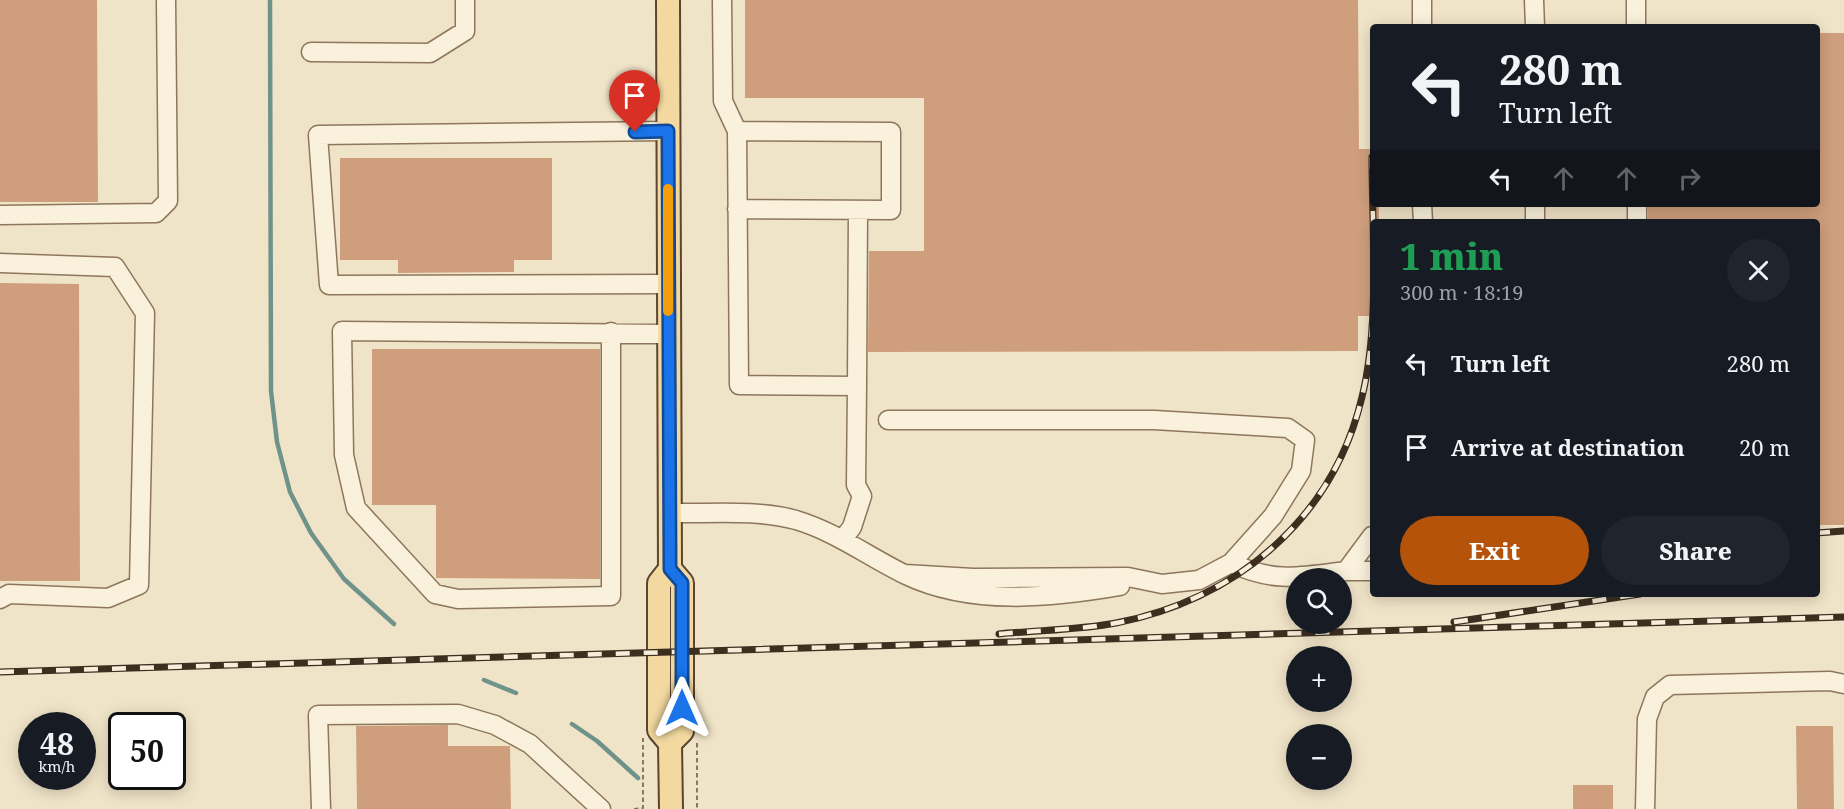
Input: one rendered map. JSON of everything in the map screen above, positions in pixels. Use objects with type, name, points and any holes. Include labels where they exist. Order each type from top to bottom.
[{"type":"main road","points":[[668,0],[670,569],[659,583],[659,730],[670,743],[671,809]]},
{"type":"street","points":[[0,215],[156,213],[168,201],[166,0]]},
{"type":"street","points":[[312,52],[430,53],[465,31],[465,0]]},
{"type":"street","points":[[722,0],[723,101],[737,131],[739,385],[857,386]]},
{"type":"street","points":[[1422,0],[1422,24]]},
{"type":"street","points":[[1534,0],[1535,24]]},
{"type":"street","points":[[1636,0],[1636,24]]},
{"type":"street","points":[[668,131],[318,135],[329,285],[668,284]]},
{"type":"street","points":[[737,131],[891,132],[891,210],[737,209]]},
{"type":"street","points":[[843,539],[852,526],[862,496],[856,484],[858,210]]},
{"type":"street","points":[[0,263],[115,267],[145,314],[139,585],[108,598],[9,594],[0,599]]},
{"type":"street","points":[[611,332],[611,596],[458,599],[435,594],[356,508],[344,455],[342,331],[611,332],[668,333]]},
{"type":"street","points":[[669,513],[773,516],[795,520],[843,539],[905,574],[973,578],[1128,577],[1162,584],[1199,580],[1231,563],[1273,516],[1301,471],[1305,440],[1288,428],[1154,420],[888,420]]},
{"type":"street","points":[[1348,568],[1370,539]]},
{"type":"street","points":[[1231,563],[1245,570],[1286,579]]},
{"type":"street","points":[[1352,571],[1370,571]]},
{"type":"street","points":[[1645,809],[1647,719],[1655,697],[1670,686],[1830,681],[1844,684]]},
{"type":"street","points":[[321,809],[318,715],[458,714],[495,725],[531,744],[601,809]]},
{"type":"path","points":[[697,739],[697,809]]},
{"type":"building","points":[[0,0],[97,0],[98,202],[0,202]]},
{"type":"building","points":[[745,0],[1358,0],[1359,149],[1370,149],[1370,207],[1379,207],[1379,219],[1370,219],[1370,316],[1358,316],[1358,351],[868,352],[869,251],[924,251],[924,98],[745,98]]},
{"type":"building","points":[[1820,33],[1844,33],[1844,525],[1820,525],[1820,219],[1648,219],[1648,207],[1820,207]]},
{"type":"building","points":[[340,158],[552,158],[552,260],[514,260],[514,272],[398,273],[398,260],[340,260]]},
{"type":"building","points":[[0,283],[79,284],[80,581],[0,581]]},
{"type":"building","points":[[372,349],[600,349],[600,579],[436,578],[436,505],[372,505]]},
{"type":"building","points":[[448,725],[448,746],[510,746],[511,809],[357,809],[356,726]]},
{"type":"building","points":[[1796,726],[1833,726],[1834,809],[1797,809]]},
{"type":"building","points":[[1573,785],[1613,785],[1613,809],[1573,809]]},
{"type":"waterway","points":[[270,0],[271,391],[277,442],[290,492],[311,533],[344,579],[394,624]]},
{"type":"waterway","points":[[484,680],[516,693]]},
{"type":"waterway","points":[[572,724],[597,741],[638,778]]},
{"type":"railway","points":[[1373,207],[1373,219]]},
{"type":"railway","points":[[999,634],[1102,625],[1160,611],[1201,595],[1239,573],[1274,547],[1303,516],[1328,480],[1348,441],[1362,397],[1370,349]]},
{"type":"railway","points":[[1820,533],[1844,531]]},
{"type":"railway","points":[[1454,622],[1620,597]]},
{"type":"railway","points":[[0,672],[1844,617]]},
{"type":"slow traffic","points":[[668,189],[668,311]]},
{"type":"route","points":[[635,132],[668,131],[670,569],[682,583],[682,708]]}]
